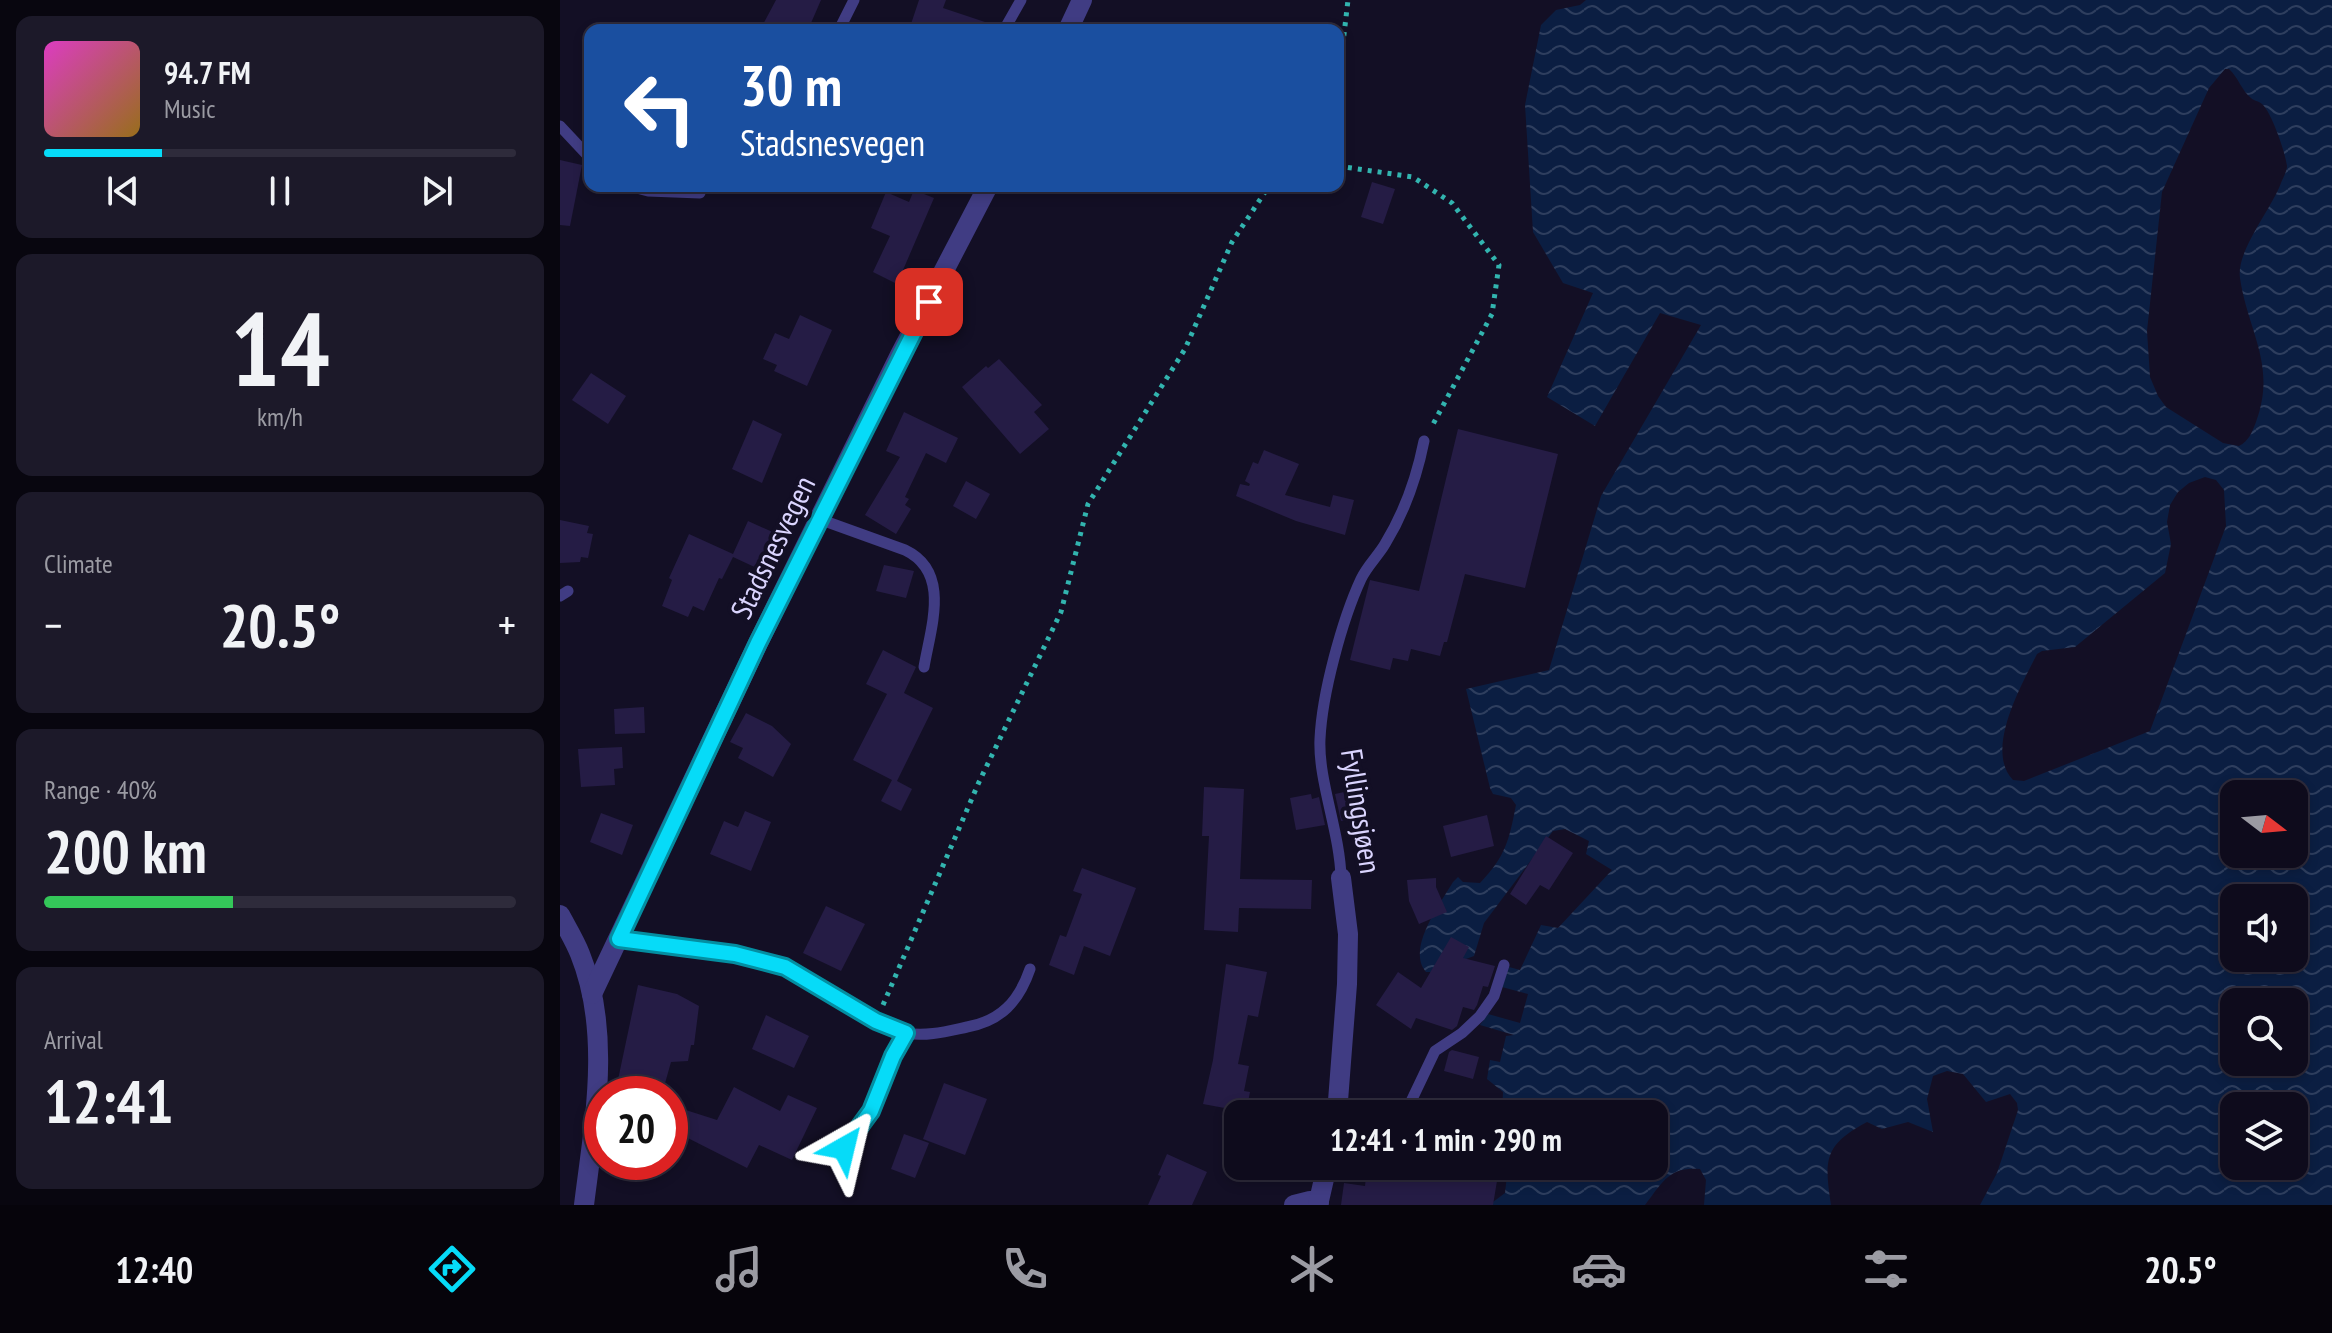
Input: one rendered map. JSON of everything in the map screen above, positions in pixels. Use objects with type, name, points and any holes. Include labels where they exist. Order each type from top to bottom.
[{"type":"street","points":[[1071,24],[1082,0]]},
{"type":"street","name":"Stadsnesvegen","points":[[592,994],[819,519],[985,192]]},
{"type":"street","name":"Fyllingsjøen","points":[[1338,1100],[1348,934],[1341,878]]},
{"type":"street","points":[[560,915],[581,954],[592,994],[599,1085],[584,1205]]},
{"type":"street","points":[[1294,1205],[1310,1201],[1319,1204],[1324,1180]]},
{"type":"lane","points":[[842,24],[854,0]]},
{"type":"lane","points":[[1007,24],[1021,0]]},
{"type":"lane","points":[[560,126],[584,152]]},
{"type":"lane","points":[[674,192],[700,193]]},
{"type":"lane","name":"Fyllingsjøen","points":[[1341,878],[1320,740],[1325,703],[1348,611],[1362,576],[1385,544],[1400,515],[1420,463],[1424,441]]},
{"type":"lane","points":[[819,519],[905,550],[918,556],[927,566],[933,578],[935,598],[924,667]]},
{"type":"lane","points":[[619,939],[762,960],[785,967],[876,1021],[906,1033],[939,1032],[997,1018],[1024,989],[1030,969]]},
{"type":"lane","points":[[1412,1100],[1435,1051],[1462,1033],[1480,1016],[1494,996],[1504,965]]},
{"type":"lane","points":[[844,1148],[871,1111],[893,1056],[906,1033]]},
{"type":"path","points":[[1344,34],[1348,0]]},
{"type":"path","points":[[1344,167],[1413,177],[1452,203],[1499,265],[1492,314],[1424,441]]},
{"type":"path","points":[[876,1021],[979,782],[1061,612],[1088,504],[1185,349],[1232,242],[1265,192]]},
{"type":"water","points":[[1586,0],[2332,0],[2332,1205],[1980,1205],[1997,1173],[2018,1110],[2017,1103],[2010,1094],[1986,1102],[1963,1074],[1947,1071],[1933,1076],[1927,1099],[1933,1132],[1908,1122],[1882,1129],[1867,1122],[1835,1146],[1828,1165],[1831,1205],[1704,1205],[1706,1180],[1700,1169],[1681,1170],[1668,1177],[1668,1100],[1503,1100],[1503,1092],[1487,1079],[1490,1060],[1500,1062],[1506,1036],[1514,1035],[1480,1025],[1488,1014],[1520,1023],[1528,994],[1502,987],[1509,967],[1520,970],[1541,925],[1558,928],[1612,870],[1586,854],[1589,841],[1565,829],[1553,831],[1484,923],[1474,956],[1426,972],[1420,951],[1433,914],[1458,877],[1463,882],[1480,883],[1496,864],[1508,838],[1516,805],[1511,798],[1493,794],[1490,788],[1466,689],[1549,670],[1601,496],[1701,325],[1660,313],[1595,426],[1547,397],[1593,293],[1563,283],[1533,232],[1525,105],[1541,25],[1556,10],[1580,5]],"holes":[[[2225,69],[2229,69],[2252,99],[2266,108],[2278,133],[2287,166],[2240,267],[2244,297],[2259,349],[2263,383],[2262,402],[2252,433],[2239,446],[2223,443],[2166,407],[2150,377],[2147,331],[2162,192],[2209,88]],[[2205,477],[2216,480],[2224,490],[2226,526],[2150,731],[2024,781],[2013,780],[2005,767],[2002,752],[2004,735],[2015,699],[2037,654],[2075,647],[2165,573],[2171,544],[2167,522],[2170,505],[2178,492],[2189,483]]]},
{"type":"water","points":[[1506,1180],[1665,1180],[1645,1205],[1489,1205],[1505,1193]]},
{"type":"building","points":[[776,0],[821,0],[811,24],[763,24]]},
{"type":"building","points":[[919,0],[946,0],[943,8],[991,24],[911,24]]},
{"type":"building","points":[[560,160],[582,165],[570,226],[560,225]]},
{"type":"building","points":[[1372,182],[1395,189],[1383,224],[1361,217]]},
{"type":"building","points":[[886,192],[909,202],[913,192],[934,198],[897,284],[873,272],[890,236],[871,228]]},
{"type":"building","points":[[800,315],[832,330],[807,386],[774,371],[777,365],[763,359],[775,333],[789,339]]},
{"type":"building","points":[[999,359],[1042,405],[1034,412],[1049,429],[1020,454],[962,387]]},
{"type":"building","points":[[591,373],[626,396],[608,424],[572,400]]},
{"type":"building","points":[[904,412],[958,438],[946,463],[926,453],[905,497],[909,499],[905,505],[911,509],[896,534],[865,515],[900,457],[886,451]]},
{"type":"building","points":[[753,420],[782,434],[762,483],[732,469]]},
{"type":"building","points":[[1458,429],[1558,454],[1525,588],[1465,574],[1447,642],[1444,642],[1440,656],[1411,649],[1408,661],[1393,658],[1390,670],[1350,660],[1370,580],[1419,591]]},
{"type":"building","points":[[1264,450],[1299,464],[1285,495],[1330,507],[1333,495],[1354,500],[1345,535],[1296,521],[1236,496],[1240,484],[1249,486],[1245,481],[1253,462],[1258,464]]},
{"type":"building","points":[[966,481],[990,494],[976,519],[953,506]]},
{"type":"building","points":[[560,520],[589,526],[587,533],[593,534],[588,558],[581,557],[580,562],[560,563]]},
{"type":"building","points":[[748,521],[777,534],[761,570],[733,557],[704,611],[693,606],[688,617],[662,606],[672,580],[669,578],[689,534],[733,554]]},
{"type":"building","points":[[884,565],[914,571],[906,598],[876,591]]},
{"type":"building","points":[[883,650],[916,667],[904,693],[933,708],[897,781],[912,789],[901,811],[881,801],[892,780],[853,760],[887,694],[866,684]]},
{"type":"building","points":[[644,707],[645,733],[615,734],[614,709]]},
{"type":"building","points":[[746,713],[772,726],[791,744],[773,777],[738,758],[743,748],[730,742]]},
{"type":"building","points":[[622,747],[623,768],[614,769],[615,785],[581,787],[578,749]]},
{"type":"building","points":[[1204,787],[1244,789],[1240,879],[1312,880],[1311,909],[1239,908],[1238,932],[1204,930],[1209,836],[1202,836]]},
{"type":"building","points":[[1353,790],[1359,818],[1341,821],[1335,794]]},
{"type":"building","points":[[1311,794],[1312,799],[1319,797],[1325,825],[1296,830],[1290,798]]},
{"type":"building","points":[[745,811],[771,822],[751,871],[710,854],[724,821],[738,827]]},
{"type":"building","points":[[601,813],[633,825],[622,855],[590,842]]},
{"type":"building","points":[[1487,815],[1494,846],[1451,857],[1443,826]]},
{"type":"building","points":[[1546,836],[1573,853],[1549,890],[1540,885],[1526,905],[1510,894]]},
{"type":"building","points":[[1082,868],[1136,888],[1110,956],[1084,946],[1074,975],[1049,965],[1060,935],[1066,937],[1082,894],[1073,891]]},
{"type":"building","points":[[1436,878],[1436,887],[1447,912],[1419,924],[1409,901],[1407,880]]},
{"type":"building","points":[[826,906],[865,924],[841,971],[803,953]]},
{"type":"building","points":[[1451,937],[1469,947],[1463,958],[1495,966],[1488,987],[1483,986],[1474,1010],[1463,1007],[1457,1026],[1452,1030],[1416,1018],[1411,1029],[1376,1005],[1398,972],[1421,988]]},
{"type":"building","points":[[1226,964],[1267,972],[1258,1017],[1248,1015],[1238,1064],[1249,1066],[1244,1091],[1250,1092],[1248,1100],[1224,1100],[1224,1108],[1203,1104],[1213,1060]]},
{"type":"building","points":[[638,985],[677,994],[699,1006],[694,1045],[691,1045],[688,1061],[671,1062],[667,1076],[619,1076]]},
{"type":"building","points":[[766,1015],[809,1036],[794,1068],[752,1049]]},
{"type":"building","points":[[1452,1050],[1479,1057],[1473,1079],[1444,1071]]},
{"type":"building","points":[[944,1083],[987,1099],[965,1155],[923,1139]]},
{"type":"building","points":[[734,1087],[780,1111],[788,1095],[817,1108],[792,1160],[759,1145],[747,1168],[688,1138],[688,1111],[717,1120]]},
{"type":"building","points":[[904,1134],[929,1143],[915,1178],[891,1169]]},
{"type":"building","points":[[1167,1154],[1207,1172],[1192,1205],[1148,1205]]},
{"type":"building","points":[[1366,1180],[1497,1181],[1493,1205],[1341,1205],[1344,1183],[1365,1186]]},
{"type":"route","points":[[844,1148],[871,1111],[893,1056],[906,1033],[876,1021],[785,967],[735,954],[619,939],[758,643],[929,302]]}]
